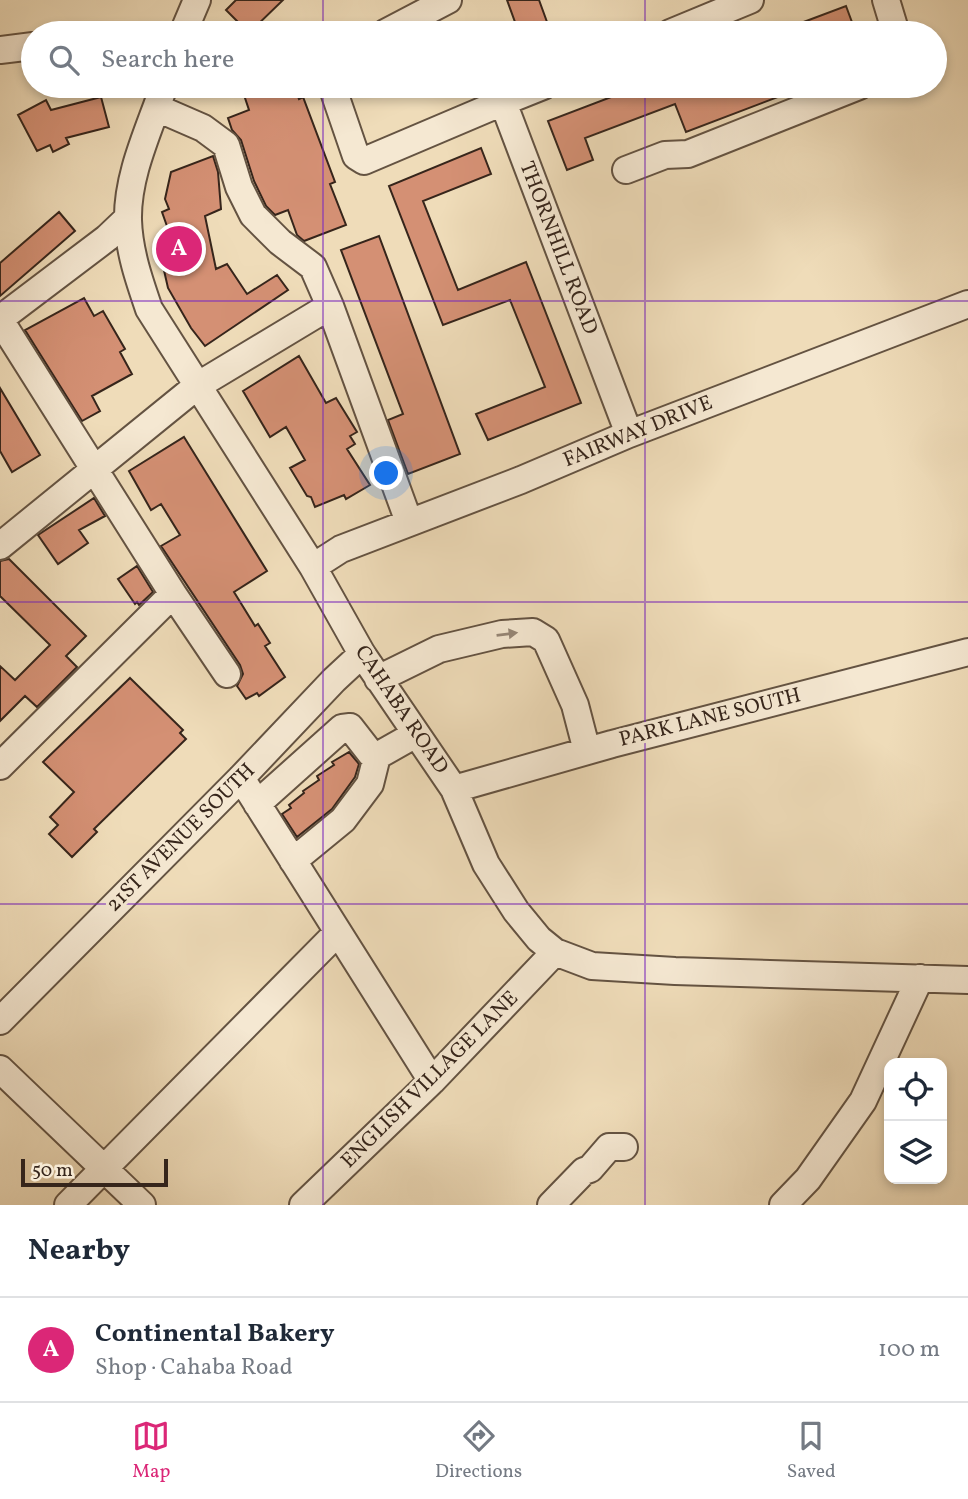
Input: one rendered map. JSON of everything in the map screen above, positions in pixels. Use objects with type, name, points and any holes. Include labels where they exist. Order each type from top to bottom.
[{"type":"street","points":[[184,21],[197,0]]},
{"type":"street","points":[[408,21],[448,0]]},
{"type":"street","points":[[699,21],[750,0]]},
{"type":"street","points":[[887,0],[893,21]]},
{"type":"street","points":[[0,50],[21,47]]},
{"type":"street","name":"CAHABA ROAD","points":[[161,98],[134,175],[128,218],[133,259],[149,309],[313,567],[362,654],[454,789],[486,864],[516,911],[539,939],[555,952],[592,966],[689,972],[968,980]]},
{"type":"street","points":[[162,98],[226,145],[239,187],[253,215],[280,242],[313,267],[330,306],[409,522]]},
{"type":"street","points":[[336,98],[356,156],[364,161],[513,98]]},
{"type":"street","points":[[626,170],[665,155],[688,154],[829,98]]},
{"type":"street","name":"THORNHILL ROAD","points":[[503,102],[629,433]]},
{"type":"street","points":[[128,218],[107,238],[0,319],[93,470],[227,674]]},
{"type":"street","name":"FAIRWAY DRIVE","points":[[313,567],[341,549],[521,480],[629,433],[968,304]]},
{"type":"street","points":[[0,546],[197,386],[330,306]]},
{"type":"street","points":[[0,766],[173,594]]},
{"type":"street","points":[[379,680],[439,649],[467,641],[533,632],[545,640],[575,705],[587,751]]},
{"type":"street","name":"PARK LANE SOUTH","points":[[454,789],[587,751],[968,652]]},
{"type":"street","name":"21ST AVENUE SOUTH","points":[[0,1021],[362,654]]},
{"type":"street","points":[[257,804],[342,729],[350,727],[371,754],[377,756]]},
{"type":"street","points":[[293,861],[343,820],[370,784],[377,756],[416,734]]},
{"type":"street","points":[[241,778],[432,1081]]},
{"type":"street","points":[[68,1205],[338,932]]},
{"type":"street","name":"ENGLISH VILLAGE LANE","points":[[303,1205],[432,1081],[555,952]]},
{"type":"street","points":[[783,1205],[808,1179],[863,1101],[920,978]]},
{"type":"street","points":[[0,1069],[142,1205]]},
{"type":"street","points":[[551,1205],[584,1171],[590,1169],[609,1147],[624,1147]]},
{"type":"building","points":[[236,0],[283,0],[261,21],[237,21],[226,10]]},
{"type":"building","points":[[507,0],[539,0],[547,21],[515,21]]},
{"type":"building","points":[[846,6],[852,21],[806,21]]},
{"type":"building","points":[[101,98],[109,127],[66,138],[69,144],[53,152],[50,145],[37,151],[18,115],[46,100],[51,110]]},
{"type":"building","points":[[245,98],[303,98],[335,182],[330,184],[346,225],[304,241],[297,235],[288,210],[275,215],[266,206],[254,181],[241,140],[232,130],[228,118],[249,110]]},
{"type":"building","points":[[608,98],[775,98],[686,132],[675,104],[585,138],[593,160],[567,170],[548,121]]},
{"type":"building","points":[[481,148],[491,174],[423,201],[458,290],[526,262],[581,403],[488,440],[476,414],[545,387],[510,300],[443,325],[389,186]]},
{"type":"building","points":[[213,156],[218,172],[221,209],[205,216],[216,269],[227,264],[247,294],[277,275],[288,290],[205,346],[191,328],[168,288],[158,244],[168,229],[162,212],[169,209],[165,199],[171,172]]},
{"type":"building","points":[[59,212],[75,231],[0,296],[0,263]]},
{"type":"building","points":[[379,236],[460,454],[408,474],[388,420],[403,414],[341,250]]},
{"type":"building","points":[[84,298],[94,316],[103,311],[125,349],[120,352],[132,374],[92,396],[100,411],[82,421],[25,330]]},
{"type":"building","points":[[299,356],[326,403],[336,398],[357,432],[350,436],[355,444],[347,449],[370,485],[346,499],[344,495],[315,507],[290,468],[305,460],[286,427],[270,437],[243,391]]},
{"type":"building","points":[[0,388],[40,455],[12,472],[0,451]]},
{"type":"building","points":[[184,437],[267,571],[234,592],[255,626],[258,624],[270,643],[265,646],[285,677],[259,696],[257,693],[246,699],[237,686],[243,674],[240,665],[161,546],[180,535],[161,504],[151,510],[129,471]]},
{"type":"building","points":[[94,498],[105,516],[79,530],[88,543],[58,564],[38,535]]},
{"type":"building","points":[[9,559],[86,636],[66,656],[77,667],[37,707],[25,696],[0,721],[0,666],[15,680],[50,645],[0,596],[0,561]]},
{"type":"building","points":[[137,566],[153,592],[139,605],[137,602],[135,604],[118,579]]},
{"type":"building","points":[[130,678],[183,730],[180,733],[186,739],[94,829],[97,832],[72,857],[49,834],[58,825],[50,817],[74,792],[43,762]]},
{"type":"building","points":[[349,752],[359,764],[355,777],[332,809],[297,837],[282,814],[291,808],[289,805],[304,793],[303,791],[319,780],[317,776],[334,765],[332,762]]},
{"type":"place","name":"Continental Bakery","points":[[179,249]]}]
